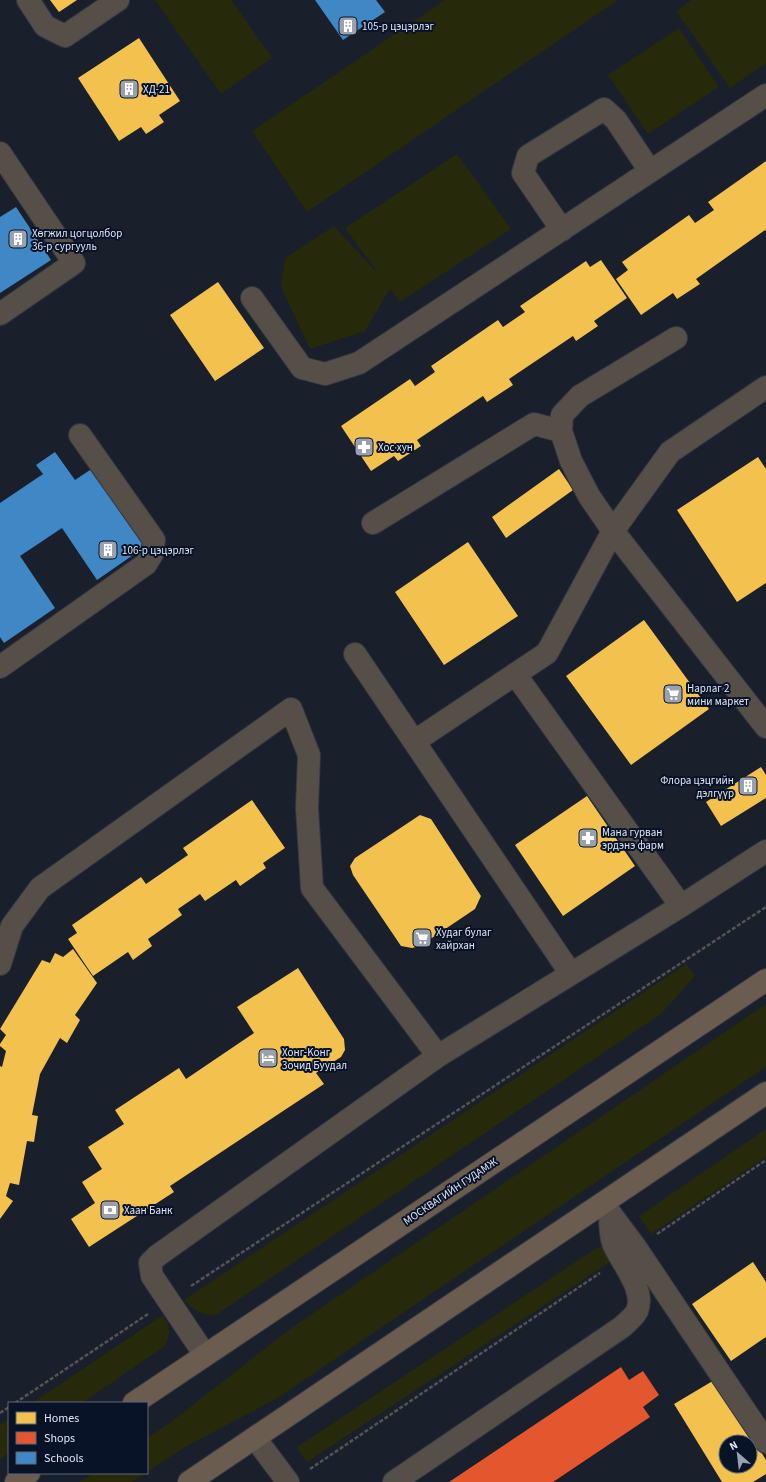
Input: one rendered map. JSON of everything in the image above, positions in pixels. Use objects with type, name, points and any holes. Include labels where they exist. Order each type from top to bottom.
[{"type":"highway","name":"МОСКВАГИЙН ГУДАМЖ","points":[[135,1402],[766,980]]},
{"type":"highway","points":[[189,1482],[607,1208],[766,1093]]},
{"type":"highway","points":[[16,1482],[28,1474]]},
{"type":"street","points":[[28,0],[45,26],[65,36],[118,0]]},
{"type":"street","points":[[252,298],[302,368],[325,374],[359,363],[766,95]]},
{"type":"street","points":[[562,230],[523,173],[528,156],[604,109],[616,120],[650,171]]},
{"type":"street","points":[[0,154],[74,263],[0,314]]},
{"type":"street","points":[[676,338],[580,396],[562,415],[561,431],[571,461],[589,496],[613,531],[766,727]]},
{"type":"street","points":[[415,741],[547,653],[613,531],[670,452],[766,387]]},
{"type":"street","points":[[373,523],[534,424],[561,431]]},
{"type":"street","points":[[0,667],[146,564],[152,554],[154,540],[80,435]]},
{"type":"street","points":[[356,654],[571,974]]},
{"type":"street","points":[[515,674],[681,906]]},
{"type":"street","points":[[0,964],[12,926],[40,888],[291,709],[309,756],[307,808],[312,888],[438,1056]]},
{"type":"street","points":[[205,1355],[152,1276],[150,1263],[157,1256],[438,1056],[681,906],[766,851]]},
{"type":"street","points":[[607,1208],[629,1253],[766,1442]]},
{"type":"street","points":[[394,1482],[622,1327],[636,1313],[639,1300],[629,1253]]},
{"type":"street","points":[[255,1438],[296,1478]]},
{"type":"path","points":[[16,1402],[766,907]]},
{"type":"path","points":[[296,1478],[766,1160]]},
{"type":"green space","points":[[155,0],[231,0],[272,58],[221,94]]},
{"type":"green space","points":[[445,0],[618,0],[307,212],[252,131]]},
{"type":"green space","points":[[691,0],[766,0],[766,63],[730,88],[676,11]]},
{"type":"green space","points":[[679,28],[719,87],[648,134],[608,75]]},
{"type":"green space","points":[[457,154],[511,229],[400,302],[390,289],[365,331],[310,349],[281,287],[285,258],[334,226],[381,277],[345,228]]},
{"type":"green space","points":[[686,964],[695,976],[661,1014],[216,1315],[198,1312],[184,1300]]},
{"type":"green space","points":[[766,1004],[766,1067],[276,1399],[187,1446],[148,1471],[148,1437],[171,1422],[290,1329]]},
{"type":"green space","points":[[766,1129],[766,1157],[651,1234],[639,1216]]},
{"type":"green space","points":[[605,1245],[619,1256],[307,1462],[297,1447],[595,1249]]},
{"type":"green space","points":[[163,1315],[169,1327],[165,1346],[83,1402],[33,1402]]},
{"type":"green space","points":[[8,1420],[8,1454],[0,1459],[0,1425]]},
{"type":"green space","points":[[91,1474],[144,1474],[132,1482],[79,1482]]},
{"type":"building: Homes","points":[[50,0],[77,0],[59,12]]},
{"type":"building: Homes","name":"ХД-21","points":[[139,38],[180,101],[159,115],[164,122],[146,134],[141,127],[119,141],[78,78]]},
{"type":"building: Homes","points":[[766,161],[766,231],[765,230],[696,279],[700,284],[677,299],[673,293],[641,315],[616,279],[628,270],[622,262],[689,215],[695,223],[714,210],[708,202]]},
{"type":"building: Homes","points":[[601,260],[627,298],[594,321],[598,326],[576,341],[573,336],[509,379],[513,385],[487,402],[483,396],[417,440],[421,446],[398,461],[394,456],[371,471],[341,426],[410,379],[415,386],[435,372],[431,366],[498,320],[503,327],[525,312],[520,306],[586,261],[590,267]]},
{"type":"building: Homes","points":[[218,282],[264,348],[215,381],[170,315]]},
{"type":"building: Homes","points":[[758,457],[766,469],[766,583],[737,602],[677,510]]},
{"type":"building: Homes","points":[[559,469],[573,490],[506,538],[492,517]]},
{"type":"building: Homes","points":[[468,542],[518,616],[444,665],[395,592]]},
{"type":"building: Homes","points":[[644,620],[709,709],[631,765],[566,676]]},
{"type":"building: Homes","name":"Флора цэцгийн дэлгүүр","points":[[761,767],[766,775],[766,798],[721,826],[706,802]]},
{"type":"building: Homes","points":[[587,796],[635,866],[563,916],[515,845]]},
{"type":"building: Homes","points":[[252,800],[285,848],[263,863],[266,868],[240,886],[236,880],[205,901],[200,894],[178,909],[182,915],[148,939],[152,946],[133,960],[128,952],[93,976],[68,939],[77,933],[72,925],[141,877],[146,884],[188,855],[183,848]]},
{"type":"building: Homes","points":[[420,815],[431,819],[481,896],[475,909],[420,946],[412,948],[401,946],[353,875],[350,866],[355,858]]},
{"type":"building: Homes","points":[[73,949],[97,983],[75,1015],[80,1020],[67,1043],[60,1038],[40,1074],[32,1115],[38,1116],[34,1142],[27,1141],[19,1185],[10,1183],[6,1196],[13,1201],[0,1219],[0,1066],[2,1067],[6,1051],[0,1046],[0,1044],[6,1035],[0,1029],[42,960],[50,963],[55,953],[63,957]]},
{"type":"building: Homes","points":[[298,968],[344,1039],[345,1050],[341,1057],[316,1073],[324,1084],[170,1186],[174,1192],[89,1247],[71,1219],[95,1203],[82,1182],[102,1169],[88,1147],[124,1124],[115,1110],[179,1068],[186,1079],[254,1033],[237,1007]]},
{"type":"building: Homes","points":[[753,1262],[766,1282],[766,1337],[731,1361],[692,1304]]},
{"type":"building: Homes","points":[[716,1379],[750,1434],[718,1434],[718,1474],[758,1474],[758,1447],[766,1460],[766,1474],[753,1482],[722,1482],[674,1404]]},
{"type":"building: Shops","points":[[621,1367],[629,1380],[643,1371],[659,1395],[643,1407],[650,1417],[553,1482],[449,1482]]},
{"type":"building: Schools","name":"105-р цэцэрлэг","points":[[315,0],[376,0],[385,12],[343,40]]},
{"type":"building: Schools","name":"Хөгжил цогцолбор 36-р сургууль","points":[[16,207],[51,260],[0,293],[0,217]]},
{"type":"building: Schools","name":"106-р цэцэрлэг","points":[[55,452],[75,480],[96,466],[149,544],[97,580],[62,528],[20,556],[55,608],[4,643],[0,637],[0,503],[43,474],[36,465]]},
{"type":"place","name":"105-р цэцэрлэг","points":[[348,26]]},
{"type":"place","name":"ХД-21","points":[[129,89]]},
{"type":"place","name":"Хөгжил цогцолбор 36-р сургууль","points":[[18,239]]},
{"type":"place","name":"Хос хун","points":[[364,447]]},
{"type":"place","name":"106-р цэцэрлэг","points":[[108,550]]},
{"type":"place","name":"Нарлаг 2 мини маркет","points":[[673,694]]},
{"type":"place","name":"Флора цэцгийн дэлгүүр","points":[[748,786]]},
{"type":"place","name":"Мана гурван эрдэнэ фарм","points":[[588,838]]},
{"type":"place","name":"Худаг булаг хайрхан","points":[[422,938]]},
{"type":"place","name":"Хонг-Kонг 3очид Буудал","points":[[268,1058]]},
{"type":"place","name":"Хаан Банк","points":[[110,1210]]}]
